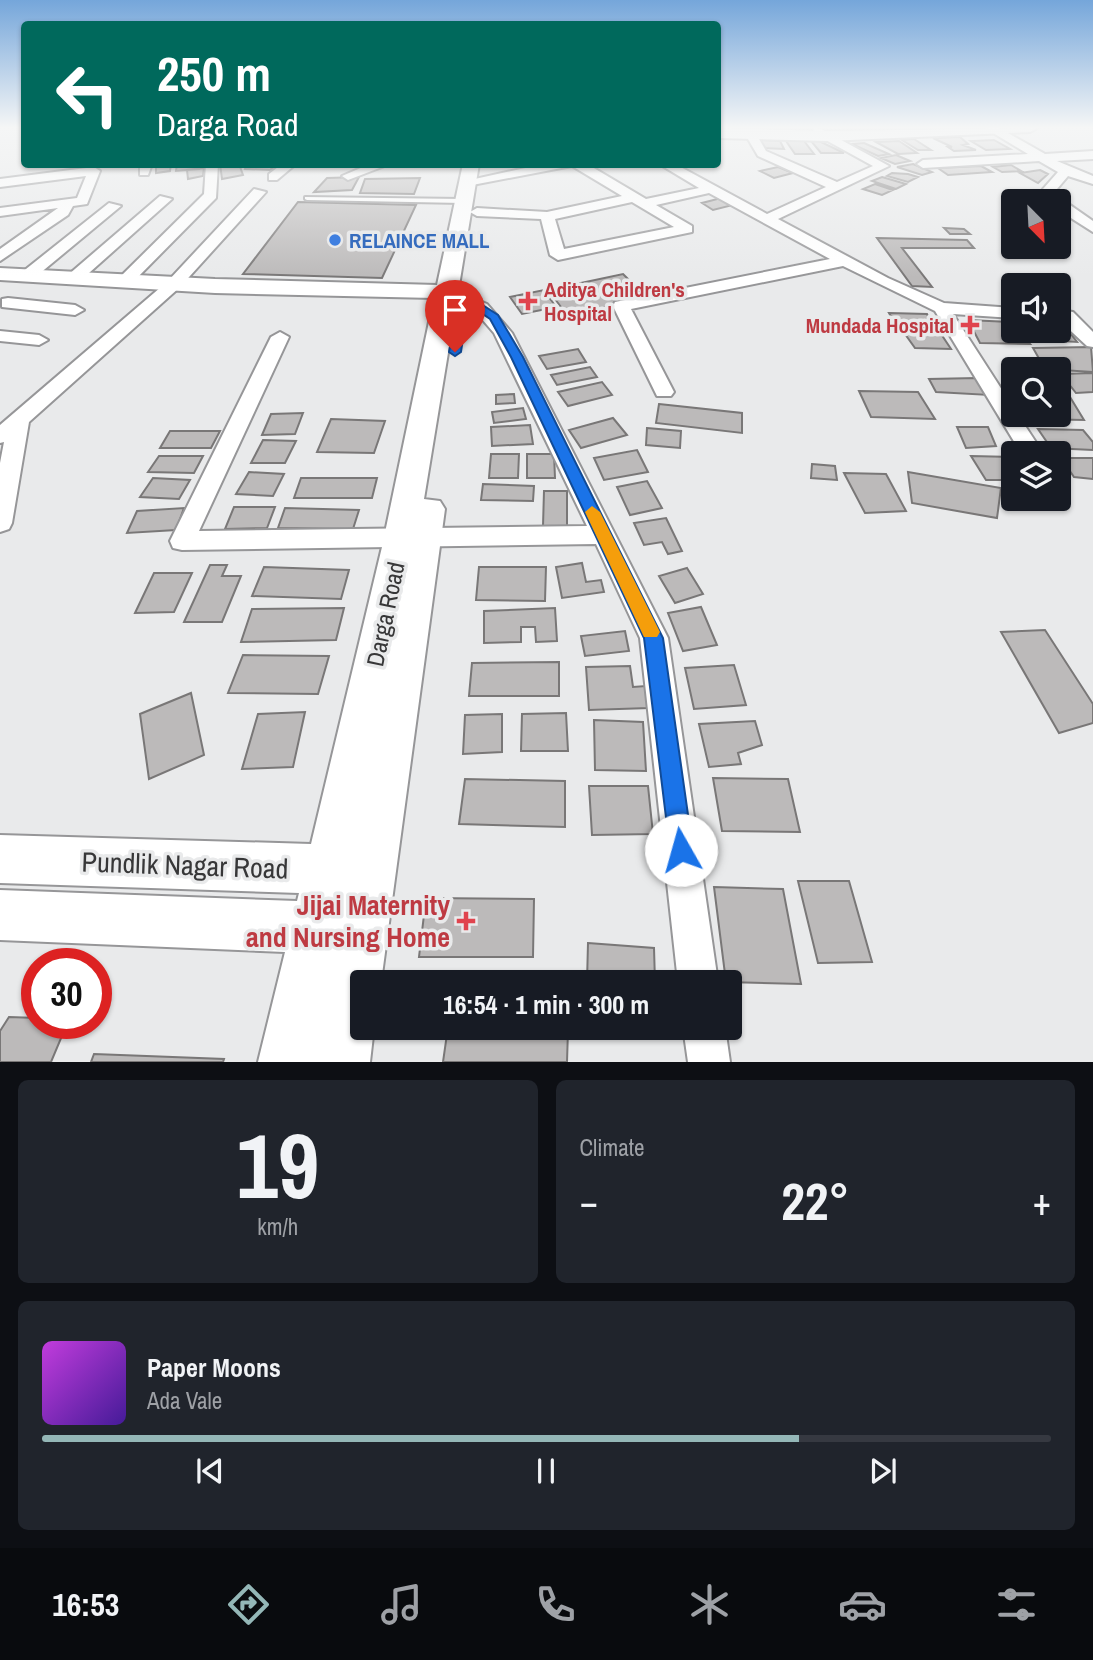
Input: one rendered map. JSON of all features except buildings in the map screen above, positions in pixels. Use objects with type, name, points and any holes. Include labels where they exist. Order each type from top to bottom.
[{"type":"street","points":[[19,178],[7,197],[3,215],[82,201],[91,178]]},
{"type":"street","points":[[0,183],[44,178]]},
{"type":"street","points":[[125,281],[211,195],[212,178]]},
{"type":"street","points":[[475,184],[505,178]]},
{"type":"street","points":[[547,216],[558,255],[687,229],[600,178]]},
{"type":"street","points":[[690,178],[845,261],[941,308],[1001,312]]},
{"type":"street","points":[[816,178],[837,187]]},
{"type":"street","points":[[767,219],[858,178]]},
{"type":"street","points":[[1060,178],[1050,189],[1065,208],[1093,228]]},
{"type":"street","points":[[475,184],[547,216],[711,189]]},
{"type":"street","name":"Darga Road","points":[[287,1062],[339,928],[413,537],[475,184]]},
{"type":"street","points":[[7,197],[86,187]]},
{"type":"street","points":[[0,436],[174,284],[259,192]]},
{"type":"street","points":[[74,278],[165,199]]},
{"type":"street","points":[[0,256],[63,212],[68,203]]},
{"type":"street","points":[[4,306],[114,206]]},
{"type":"street","points":[[664,392],[621,306],[845,261]]},
{"type":"street","points":[[0,274],[174,284],[455,294],[494,317],[654,638],[696,970]]},
{"type":"street","points":[[4,306],[75,310]]},
{"type":"street","points":[[941,308],[1024,441]]},
{"type":"street","points":[[1071,320],[1093,342]]},
{"type":"street","points":[[0,336],[39,340]]},
{"type":"street","points":[[280,337],[182,541],[603,535]]},
{"type":"street","points":[[0,523],[2,498],[19,420]]},
{"type":"street","name":"Pundlik Nagar Road","points":[[0,859],[350,870]]},
{"type":"street","points":[[0,915],[339,928]]},
{"type":"street","name":"Darga Road","points":[[339,928],[341,1062]]},
{"type":"street","points":[[706,1040],[709,1062]]},
{"type":"lane","points":[[307,198],[475,184]]},
{"type":"slow traffic","points":[[592,512],[650,632]]},
{"type":"place","name":"RELAINCE MALL","points":[[335,240]]},
{"type":"place","name":"Aditya Children's Hospital","points":[[528,301]]},
{"type":"place","name":"Mundada Hospital","points":[[970,325]]},
{"type":"place","name":"Jijai Maternity and Nursing Home","points":[[466,921]]},
{"type":"route","points":[[455,352],[464,296],[494,317],[517,357],[654,638],[681,850]]}]
